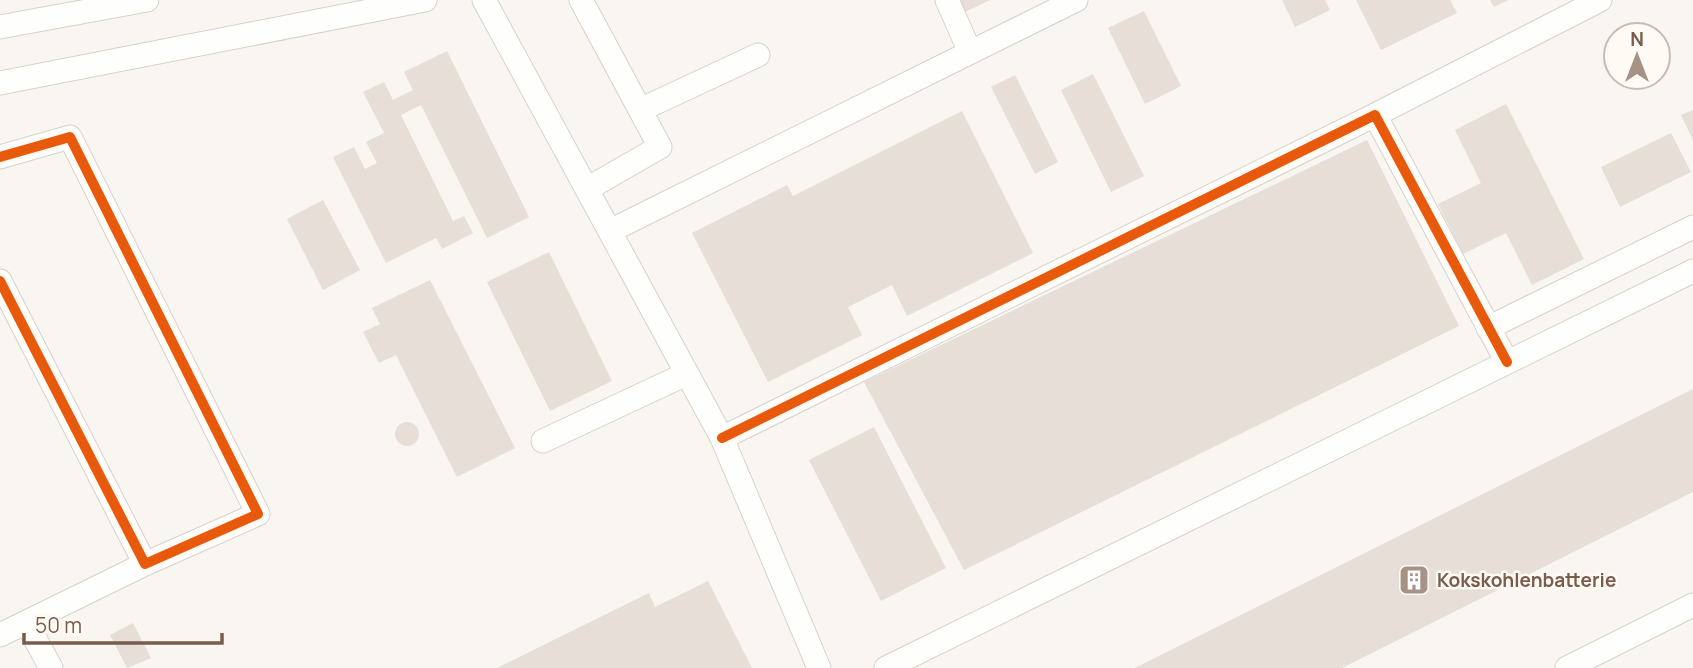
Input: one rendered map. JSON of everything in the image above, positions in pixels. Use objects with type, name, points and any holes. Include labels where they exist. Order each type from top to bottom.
[{"type":"street","points":[[0,27],[147,0]]},
{"type":"street","points":[[0,83],[425,0]]},
{"type":"street","points":[[484,0],[722,438],[819,668]]},
{"type":"street","points":[[581,0],[660,147],[587,189]]},
{"type":"street","points":[[947,0],[970,52]]},
{"type":"street","points":[[610,231],[1076,0]]},
{"type":"street","points":[[722,438],[1375,116],[1600,0]]},
{"type":"street","points":[[640,110],[758,55]]},
{"type":"street","points":[[1375,116],[1507,362]]},
{"type":"street","points":[[0,157],[70,137],[258,514],[145,564],[0,635]]},
{"type":"street","points":[[1488,328],[1693,227]]},
{"type":"street","points":[[886,668],[1693,271]]},
{"type":"street","points":[[0,281],[145,564]]},
{"type":"street","points":[[543,441],[686,374]]},
{"type":"street","points":[[1567,668],[1693,605]]},
{"type":"street","points":[[26,622],[51,668]]},
{"type":"building","points":[[957,0],[990,0],[963,13]]},
{"type":"building","points":[[1282,0],[1325,0],[1330,10],[1295,27]]},
{"type":"building","points":[[1356,0],[1450,0],[1457,13],[1381,50]]},
{"type":"building","points":[[1490,0],[1508,0],[1494,7]]},
{"type":"building","points":[[1144,11],[1181,86],[1145,104],[1108,28]]},
{"type":"building","points":[[447,51],[529,217],[487,238],[421,105],[401,115],[453,221],[464,216],[473,233],[442,249],[436,238],[386,263],[333,157],[354,147],[365,169],[377,163],[366,142],[384,133],[363,92],[384,82],[393,100],[413,90],[404,72]]},
{"type":"building","points":[[1093,74],[1144,176],[1111,192],[1061,90]]},
{"type":"building","points":[[1015,75],[1058,162],[1035,174],[991,87]]},
{"type":"building","points":[[1506,104],[1584,259],[1532,285],[1506,233],[1463,254],[1438,204],[1481,183],[1455,130]]},
{"type":"building","points":[[1693,110],[1693,140],[1681,115]]},
{"type":"building","points":[[962,111],[1033,253],[907,316],[892,285],[848,307],[862,335],[768,382],[692,233],[787,185],[793,196]]},
{"type":"building","points":[[1671,133],[1691,172],[1620,207],[1601,167]]},
{"type":"building","points":[[1367,140],[1459,326],[964,570],[864,382]]},
{"type":"building","points":[[323,200],[360,270],[323,290],[287,219]]},
{"type":"building","points":[[549,252],[612,381],[550,411],[487,282]]},
{"type":"building","points":[[430,280],[515,448],[457,477],[396,355],[379,363],[363,332],[380,324],[372,308]]},
{"type":"building","name":"Kokskohlenbatterie","points":[[1693,389],[1693,492],[1342,668],[1135,668]]},
{"type":"building","points":[[407,422],[415,426],[419,434],[415,442],[407,446],[399,442],[395,434],[399,426]]},
{"type":"building","points":[[874,427],[946,568],[881,601],[809,460]]},
{"type":"building","points":[[708,581],[752,668],[497,668],[649,593],[655,607]]},
{"type":"building","points":[[133,623],[151,658],[127,668],[110,635]]},
{"type":"cycle path","points":[[722,438],[1375,115],[1507,362]]},
{"type":"cycle path","points":[[0,157],[70,137],[258,514],[145,564],[0,281]]},
{"type":"place","name":"Kokskohlenbatterie","points":[[1414,580]]}]
